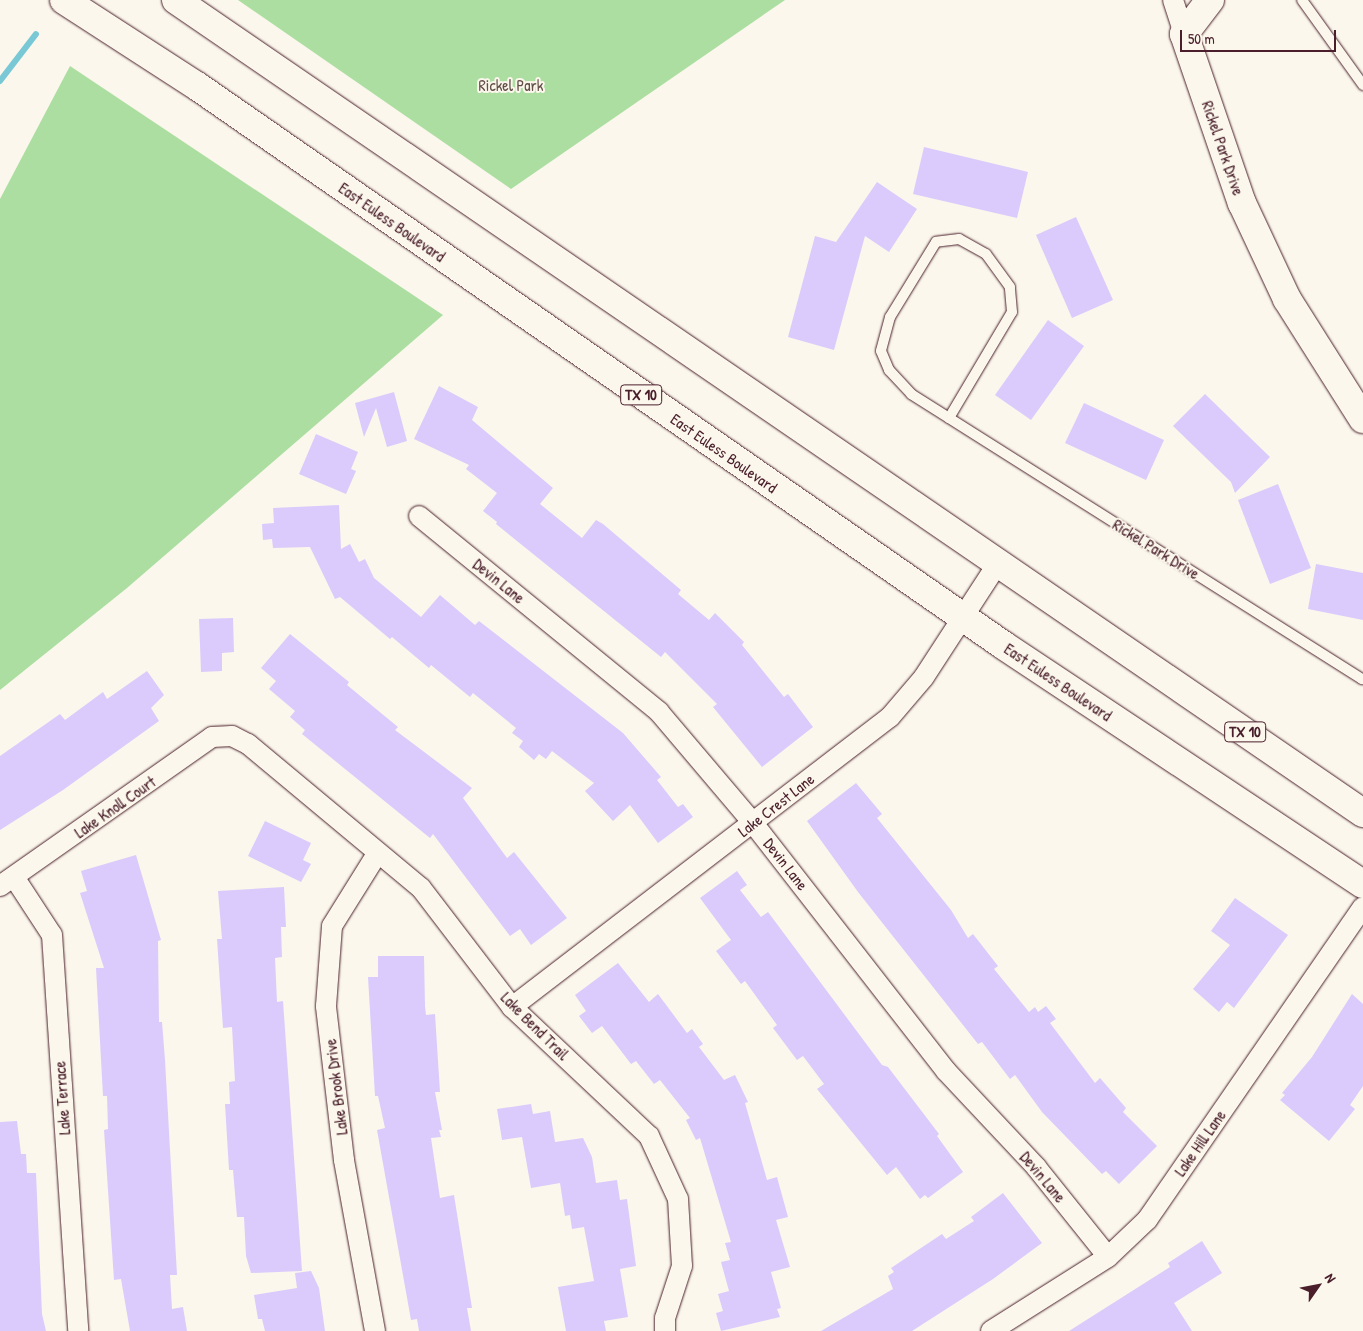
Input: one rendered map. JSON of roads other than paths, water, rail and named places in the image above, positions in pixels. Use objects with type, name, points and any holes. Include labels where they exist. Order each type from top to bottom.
[{"type":"main road","name":"East Euless Boulevard","points":[[64,0],[197,86],[962,617],[1363,884]]},
{"type":"main road","name":"TX 10","points":[[176,0],[1363,813]]},
{"type":"main road","points":[[1184,34],[1210,0]]},
{"type":"main road","name":"Rickel Park Drive","points":[[1184,34],[1242,203],[1254,229],[1287,299],[1363,419]]},
{"type":"street","name":"Rickel Park Drive","points":[[1173,0],[1184,34]]},
{"type":"street","name":"Devin Lane","points":[[419,516],[659,712],[753,822],[946,1071],[1036,1167],[1108,1257]]},
{"type":"street","name":"Lake Crest Lane","points":[[512,1007],[890,717],[924,677],[998,563]]},
{"type":"street","name":"Lake Bend Trail","points":[[232,736],[248,744],[377,854],[421,888],[512,1007],[649,1136],[678,1200],[682,1266],[665,1318],[665,1331]]},
{"type":"street","name":"Lake Knoll Court","points":[[7,881],[212,737],[232,736]]},
{"type":"street","name":"Lake Brook Drive","points":[[375,1331],[344,1160],[326,1006],[332,926],[377,854]]},
{"type":"street","name":"Lake Terrace","points":[[7,881],[52,935],[78,1331]]},
{"type":"street","name":"Lake Hill Lane","points":[[991,1331],[1108,1257],[1147,1220],[1363,907]]},
{"type":"lane","points":[[1302,0],[1363,85]]},
{"type":"lane","name":"Rickel Park Drive","points":[[949,418],[1012,312],[1010,287],[986,254],[959,239],[936,242],[890,317],[881,352],[889,370],[911,394],[949,418],[1363,679]]},
{"type":"waterway","points":[[0,81],[36,34]]},
{"type":"park label","name":"Rickel Park","points":[[511,85]]}]
